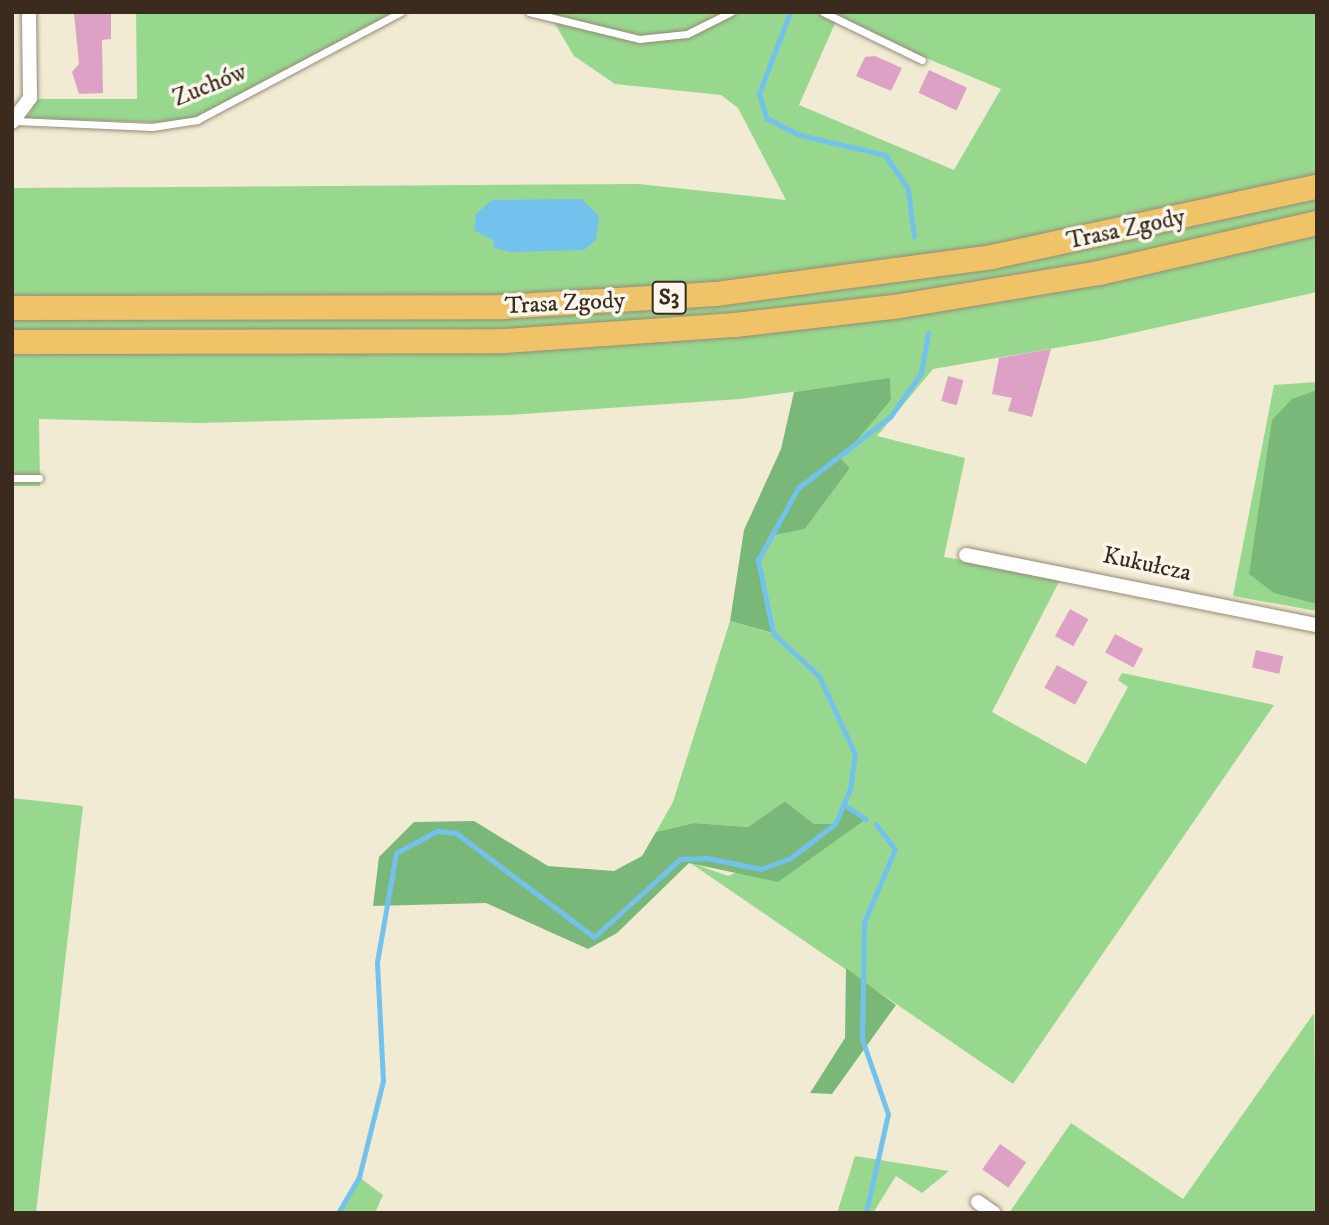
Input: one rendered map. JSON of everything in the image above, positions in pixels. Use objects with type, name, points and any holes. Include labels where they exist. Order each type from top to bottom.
[{"type":"highway","name":"Trasa Zgody","points":[[12,308],[502,307],[716,294],[992,257],[1317,187]]},
{"type":"highway","name":"Trasa Zgody","points":[[12,342],[505,341],[735,325],[894,307],[1085,275],[1317,223]]},
{"type":"street","name":"Zuchów","points":[[14,121],[30,98],[29,12]]},
{"type":"street","name":"Kukułcza","points":[[966,555],[1317,625]]},
{"type":"street","points":[[978,1202],[994,1213]]},
{"type":"lane","name":"Zuchów","points":[[14,121],[152,127],[197,120],[401,12]]},
{"type":"lane","points":[[529,12],[639,38],[687,34],[731,12]]},
{"type":"lane","points":[[823,12],[922,60]]},
{"type":"lane","points":[[12,316],[81,308]]},
{"type":"lane","points":[[12,335],[79,342]]},
{"type":"lane","points":[[12,478],[39,478]]},
{"type":"green space","points":[[136,12],[393,12],[270,86],[188,123],[26,119],[38,99],[137,99]]},
{"type":"green space","points":[[528,12],[1317,12],[1317,292],[1101,340],[933,369],[877,436],[965,458],[944,557],[1062,576],[992,712],[1086,764],[1128,687],[1118,680],[1122,673],[1274,705],[1013,1084],[689,862],[728,876],[866,819],[845,805],[835,824],[814,824],[785,801],[748,827],[694,823],[656,832],[673,802],[730,621],[772,633],[758,560],[769,535],[805,529],[850,468],[840,459],[891,400],[890,379],[740,399],[507,415],[198,423],[39,419],[40,486],[12,486],[12,188],[639,184],[786,200],[738,108],[721,95],[615,84],[574,56],[554,22]],"holes":[[[836,21],[1001,89],[954,170],[799,105]]]},
{"type":"green space","points":[[890,378],[891,400],[841,459],[850,468],[805,529],[769,536],[758,560],[773,633],[730,621],[744,530],[781,449],[794,392]]},
{"type":"green space","points":[[1317,382],[1317,611],[1233,596],[1274,385]]},
{"type":"green space","points":[[1317,390],[1317,604],[1274,593],[1249,574],[1272,420],[1292,399]]},
{"type":"green space","points":[[12,798],[83,806],[36,1213],[12,1213]]},
{"type":"green space","points":[[785,801],[814,824],[835,824],[845,805],[866,819],[778,882],[689,863],[617,933],[588,949],[486,903],[373,906],[379,857],[414,822],[474,821],[548,866],[614,871],[642,856],[656,832],[694,823],[748,827]]},
{"type":"green space","points":[[846,968],[896,1005],[832,1094],[810,1093],[845,1038]]},
{"type":"green space","points":[[1314,1013],[1317,1213],[1009,1213],[1071,1123],[1183,1199]]},
{"type":"green space","points":[[855,1156],[949,1171],[922,1193],[896,1176],[873,1213],[837,1213]]},
{"type":"green space","points":[[359,1177],[383,1195],[375,1213],[338,1213]]},
{"type":"water","points":[[582,199],[599,216],[596,240],[584,250],[511,252],[494,248],[494,241],[474,230],[476,214],[492,200]]},
{"type":"building","points":[[111,12],[111,39],[102,40],[103,93],[79,94],[72,72],[79,64],[74,13]]},
{"type":"building","points":[[875,56],[902,68],[891,91],[856,76],[865,57]]},
{"type":"building","points":[[929,70],[967,88],[956,110],[918,93]]},
{"type":"building","points":[[1051,349],[1032,417],[1008,411],[1012,398],[992,394],[999,358]]},
{"type":"building","points":[[948,376],[963,380],[957,405],[941,401]]},
{"type":"building","points":[[1070,609],[1088,619],[1073,646],[1055,636]]},
{"type":"building","points":[[1115,634],[1143,649],[1133,668],[1105,653]]},
{"type":"building","points":[[1256,650],[1283,656],[1279,674],[1252,668]]},
{"type":"building","points":[[1057,665],[1088,682],[1075,705],[1044,688]]},
{"type":"building","points":[[1000,1144],[1026,1162],[1008,1188],[982,1169]]},
{"type":"waterway","points":[[790,12],[759,93],[766,118],[800,135],[885,155],[908,189],[914,237]]},
{"type":"waterway","points":[[338,1213],[359,1177],[383,1081],[377,962],[396,853],[437,831],[456,833],[594,937],[680,859],[707,858],[761,869],[789,859],[835,824],[850,789],[855,754],[819,676],[773,633],[758,560],[798,488],[890,417],[921,373],[928,333]]},
{"type":"waterway","points":[[845,805],[866,819]]},
{"type":"waterway","points":[[866,1213],[888,1114],[862,1039],[864,922],[895,849],[876,825]]}]
